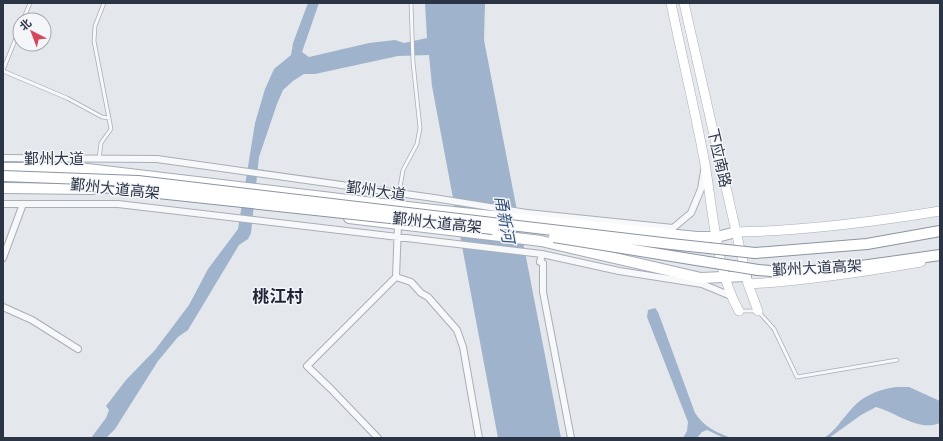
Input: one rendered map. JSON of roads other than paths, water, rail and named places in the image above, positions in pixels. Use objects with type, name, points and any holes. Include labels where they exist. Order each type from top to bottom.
[{"type":"main road","name":"下应南路","points":[[671,3],[705,163],[717,237],[731,296],[739,311]]},
{"type":"main road","name":"下应南路","points":[[684,3],[747,280],[758,311]]},
{"type":"main road","name":"鄞州大道","points":[[3,168],[79,168],[433,210],[529,217],[717,237],[736,232]]},
{"type":"main road","name":"鄞州大道高架","points":[[3,176],[138,181],[755,253],[867,244],[940,231]]},
{"type":"main road","name":"鄞州大道高架","points":[[3,183],[69,184],[542,234],[774,271],[861,266],[940,254]]},
{"type":"main road","name":"鄞州大道","points":[[3,188],[126,190],[432,229],[541,241],[701,278],[726,276],[747,280]]},
{"type":"main road","points":[[736,232],[761,232],[866,223],[940,211]]},
{"type":"main road","points":[[747,280],[783,283],[854,274],[940,259]]},
{"type":"street","name":"鄞州大道","points":[[3,158],[156,159],[434,198],[529,217],[673,228],[691,213],[701,189],[705,163]]},
{"type":"street","points":[[3,204],[118,204],[542,254],[619,271],[702,284],[731,296]]},
{"type":"street","points":[[3,258],[23,204]]},
{"type":"street","points":[[378,438],[307,366],[396,277],[398,224]]},
{"type":"street","points":[[542,254],[540,262],[543,263],[543,292],[571,438]]},
{"type":"street","points":[[396,277],[411,282],[421,293],[428,297],[456,330],[463,347],[479,438]]},
{"type":"street","points":[[3,306],[32,320],[78,349]]},
{"type":"lane","points":[[99,159],[101,144],[111,129],[94,41],[95,26],[104,3]]},
{"type":"lane","points":[[399,194],[403,170],[417,144],[420,128],[413,62],[411,3]]},
{"type":"lane","points":[[12,48],[3,71],[67,98],[102,117],[109,118]]},
{"type":"lane","points":[[739,311],[758,311],[774,329],[797,377],[897,360]]},
{"type":"water","name":"甬新河","points":[[308,3],[319,3],[302,52],[309,57],[369,43],[395,40],[404,43],[427,38],[425,3],[485,3],[484,40],[561,438],[498,438],[432,86],[429,55],[398,56],[315,74],[304,74],[283,90],[259,157],[251,233],[248,239],[239,245],[188,330],[178,337],[158,361],[115,429],[106,438],[91,438],[106,418],[109,410],[106,406],[126,380],[155,350],[189,305],[208,269],[238,229],[255,123],[265,89],[274,69],[291,55],[293,43]]},
{"type":"water","points":[[655,308],[658,312],[695,413],[706,425],[731,438],[724,438],[707,430],[702,432],[697,438],[683,438],[687,431],[688,422],[647,317],[648,310]]},
{"type":"water","points":[[896,387],[909,387],[940,401],[940,423],[924,425],[916,423],[876,407],[861,415],[829,438],[824,438],[834,430],[853,407],[863,399],[875,392]]},
{"type":"district","name":"桃江村","points":[[278,296]]}]
